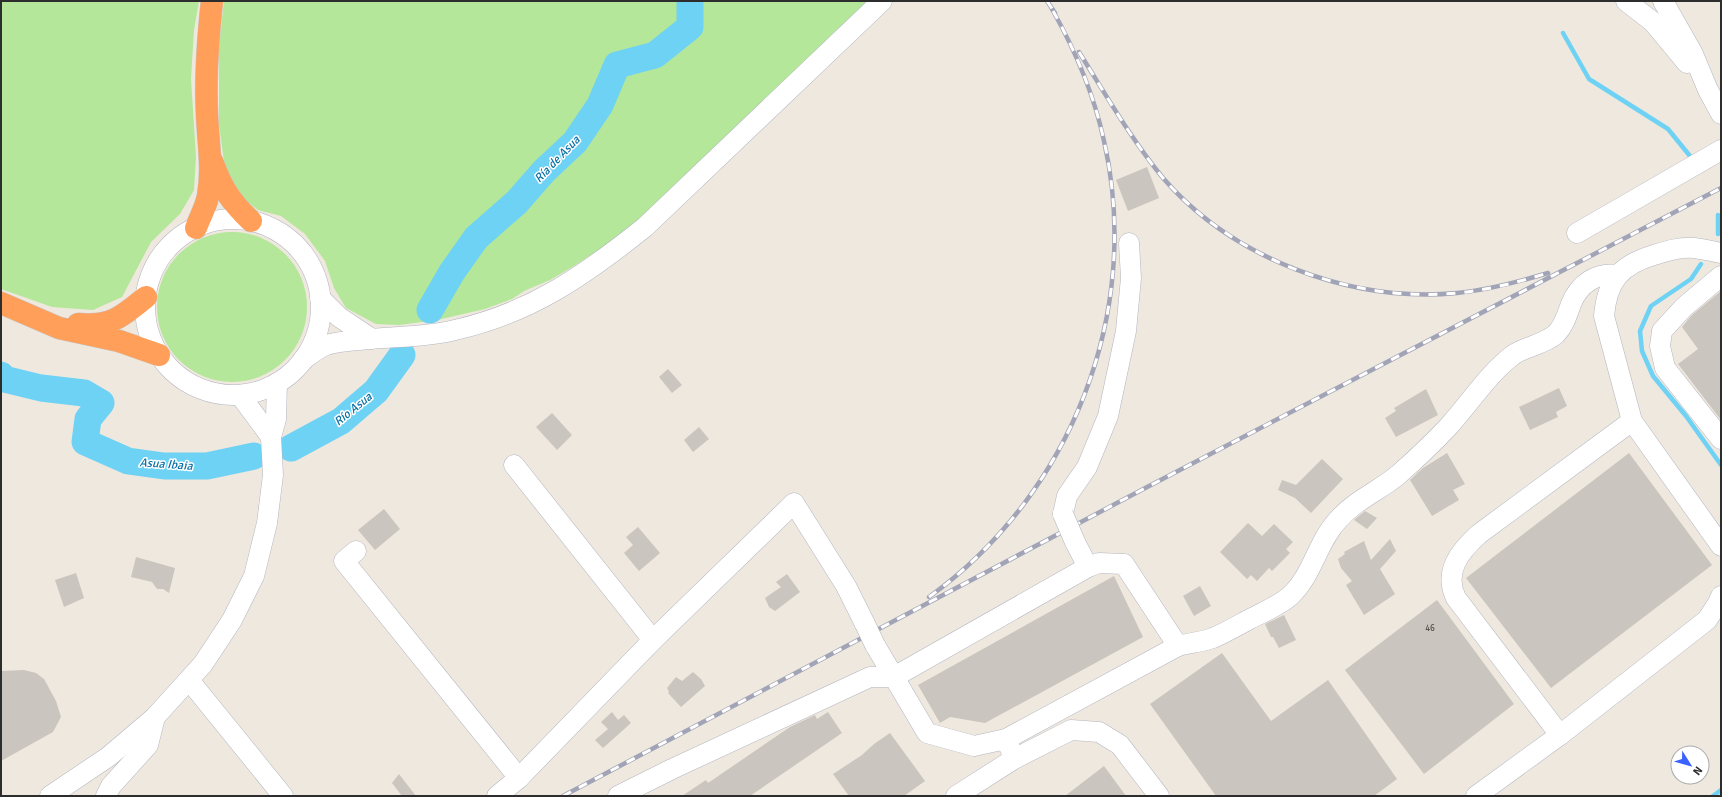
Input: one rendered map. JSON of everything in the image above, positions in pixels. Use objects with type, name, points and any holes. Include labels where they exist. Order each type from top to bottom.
[{"type":"highway","points":[[196,228],[208,197],[211,158],[207,114],[207,66],[212,1]]},
{"type":"highway","points":[[211,158],[219,179],[230,200],[250,221]]},
{"type":"highway","points":[[10,307],[76,323],[99,325],[124,315],[146,297]]},
{"type":"highway","points":[[10,307],[59,328],[119,341],[159,355]]},
{"type":"street","points":[[303,360],[314,341],[320,320],[320,298],[317,280],[312,269],[298,248],[279,233],[268,227],[250,221],[232,219],[214,222],[196,228],[180,237],[166,250],[156,265],[149,280],[146,297],[146,317],[150,337],[159,355],[174,373],[194,386],[216,394],[240,395],[259,391],[277,384],[316,350],[328,345],[454,331],[505,316],[532,304],[604,260],[645,227],[882,1]]},
{"type":"street","points":[[1626,1],[1653,22],[1708,90]]},
{"type":"street","points":[[1663,1],[1693,54],[1708,90],[1721,114]]},
{"type":"street","points":[[1576,233],[1721,150]]},
{"type":"street","points":[[1088,567],[1074,542],[1063,514],[1067,496],[1087,467],[1110,408],[1126,331],[1131,278],[1129,242]]},
{"type":"street","points":[[1721,253],[1694,248],[1673,249],[1638,260],[1618,275],[1612,282],[1605,300],[1604,316],[1632,421],[1721,546]]},
{"type":"street","points":[[497,796],[519,778],[653,640],[794,503],[846,586],[875,645],[927,733],[974,746],[1006,739],[1178,646],[1212,638],[1290,596],[1308,573],[1319,547],[1338,519],[1360,500],[1398,476],[1448,427],[1475,393],[1498,368],[1515,354],[1537,346],[1558,332],[1564,323],[1572,302],[1580,288],[1589,280],[1598,276],[1609,274],[1618,275]]},
{"type":"street","points":[[1721,276],[1684,307],[1662,330],[1660,346],[1665,368],[1721,438]]},
{"type":"street","points":[[320,298],[339,317],[372,339]]},
{"type":"street","points":[[50,796],[108,757],[155,717],[203,664],[232,620],[254,576],[267,523],[273,475],[271,438],[276,419],[277,384]]},
{"type":"street","points":[[240,395],[271,438]]},
{"type":"street","points":[[1560,734],[1456,598],[1451,589],[1455,561],[1467,545],[1479,534],[1632,421]]},
{"type":"street","points":[[514,465],[653,640]]},
{"type":"street","points":[[356,551],[344,561],[519,778]]},
{"type":"street","points":[[618,796],[672,769],[870,677],[894,676],[1088,567],[1099,563],[1124,564],[1178,646]]},
{"type":"street","points":[[1476,796],[1560,734],[1707,620],[1721,596]]},
{"type":"street","points":[[189,680],[284,796]]},
{"type":"street","points":[[106,796],[111,786],[148,745],[155,717]]},
{"type":"street","points":[[956,796],[1014,759],[1071,730],[1099,732],[1120,745],[1158,796]]},
{"type":"street","points":[[1006,739],[1014,759]]},
{"type":"green space","points":[[1,1],[199,1],[194,30],[191,79],[196,157],[194,190],[180,214],[151,242],[122,297],[93,310],[52,307],[1,289]]},
{"type":"green space","points":[[224,1],[868,1],[828,38],[817,52],[646,214],[606,245],[550,280],[524,291],[512,299],[485,309],[437,320],[399,325],[376,324],[346,308],[334,288],[325,261],[305,234],[281,216],[258,210],[243,198],[226,176],[219,125],[219,47]]},
{"type":"green space","points":[[239,232],[254,235],[274,244],[290,259],[295,265],[304,285],[307,307],[304,329],[295,349],[280,365],[274,370],[254,379],[239,382],[225,382],[210,379],[190,370],[169,349],[158,322],[157,300],[160,285],[169,265],[190,244],[217,233]]},
{"type":"building","points":[[1147,167],[1159,198],[1128,211],[1116,180]]},
{"type":"building","points":[[1721,291],[1721,420],[1678,364],[1698,349],[1682,327],[1692,315]]},
{"type":"building","points":[[668,369],[682,385],[672,393],[659,377]]},
{"type":"building","points":[[1559,388],[1567,406],[1556,412],[1558,417],[1530,430],[1519,407]]},
{"type":"building","points":[[1426,389],[1438,415],[1396,437],[1385,418],[1396,411],[1394,408]]},
{"type":"building","points":[[552,413],[572,435],[557,450],[536,427]]},
{"type":"building","points":[[699,427],[709,439],[693,452],[684,440]]},
{"type":"building","points":[[1447,453],[1465,484],[1453,490],[1459,500],[1432,516],[1410,480],[1423,468]]},
{"type":"building","points":[[1629,453],[1712,565],[1551,688],[1466,578]]},
{"type":"building","points":[[1322,459],[1343,479],[1311,513],[1295,498],[1278,490],[1282,480],[1296,485]]},
{"type":"building","points":[[384,509],[400,529],[375,550],[358,530]]},
{"type":"building","points":[[1365,511],[1377,518],[1367,529],[1354,520]]},
{"type":"building","points":[[1248,523],[1262,536],[1274,524],[1293,542],[1286,549],[1290,553],[1272,571],[1269,568],[1257,581],[1251,575],[1247,579],[1220,552]]},
{"type":"building","points":[[638,527],[660,553],[639,571],[624,553],[633,545],[626,537]]},
{"type":"building","points":[[1390,539],[1396,551],[1380,569],[1395,594],[1364,615],[1346,585],[1352,581],[1341,568],[1338,559],[1345,554],[1344,552],[1364,541],[1371,560]]},
{"type":"building","points":[[136,557],[175,568],[169,593],[163,589],[157,589],[152,582],[131,577]]},
{"type":"building","points":[[76,573],[84,598],[64,607],[55,580]]},
{"type":"building","points":[[787,574],[800,592],[775,611],[769,607],[765,598],[781,587],[776,582]]},
{"type":"building","points":[[1114,576],[1143,637],[985,723],[950,717],[940,723],[918,685]]},
{"type":"building","points":[[1200,586],[1211,606],[1194,616],[1183,596]]},
{"type":"building","points":[[1437,600],[1514,704],[1424,774],[1345,670]]},
{"type":"building","points":[[1284,615],[1296,640],[1279,648],[1273,637],[1271,637],[1265,624]]},
{"type":"building","points":[[1222,653],[1271,721],[1328,680],[1397,779],[1374,796],[1216,796],[1150,704]]},
{"type":"building","points":[[24,670],[36,673],[44,679],[56,701],[61,717],[53,732],[1,761],[1,671]]},
{"type":"building","points":[[693,672],[701,679],[705,686],[681,707],[668,693],[667,688],[676,677],[682,681]]},
{"type":"building","points":[[612,712],[618,720],[624,715],[631,723],[603,748],[595,740],[608,729],[601,722]]},
{"type":"building","points":[[828,712],[842,733],[750,796],[682,796],[706,780],[708,783],[790,727],[815,715],[817,719]]},
{"type":"building","points":[[890,733],[925,781],[904,796],[849,796],[833,774],[862,755],[874,744]]},
{"type":"building","points":[[1104,766],[1126,796],[1065,796]]},
{"type":"building","points":[[399,774],[416,796],[402,796],[392,783]]},
{"type":"waterway","name":"Ría de Asua","points":[[430,310],[452,272],[476,238],[517,202],[544,171],[575,142],[600,105],[617,65],[655,55],[690,27],[690,1]]},
{"type":"waterway","points":[[1563,33],[1589,79],[1668,129],[1690,156]]},
{"type":"waterway","points":[[1718,215],[1718,234]]},
{"type":"waterway","points":[[1701,264],[1691,279],[1651,306],[1640,331],[1642,351],[1653,376],[1686,416],[1721,465]]},
{"type":"waterway","name":"Río Asua","points":[[291,448],[341,421],[376,391],[402,355]]},
{"type":"waterway","name":"Asua Ibaia","points":[[1,375],[4,379],[41,388],[84,393],[101,403],[88,419],[85,442],[128,461],[164,466],[207,466],[254,456]]},
{"type":"waterway","points":[[1713,796],[1721,790]]},
{"type":"railway","points":[[1047,1],[1055,13]]},
{"type":"railway","points":[[929,597],[979,555],[1022,507],[1057,453],[1084,395],[1103,334],[1113,270],[1114,206],[1104,141],[1095,106],[1083,73],[1052,9]]},
{"type":"railway","points":[[1079,52],[1129,132],[1163,178],[1191,207],[1224,232],[1259,253],[1296,270],[1336,282],[1376,291],[1417,294],[1457,293],[1480,290],[1548,273]]},
{"type":"railway","points":[[563,796],[1151,485],[1721,188]]}]
